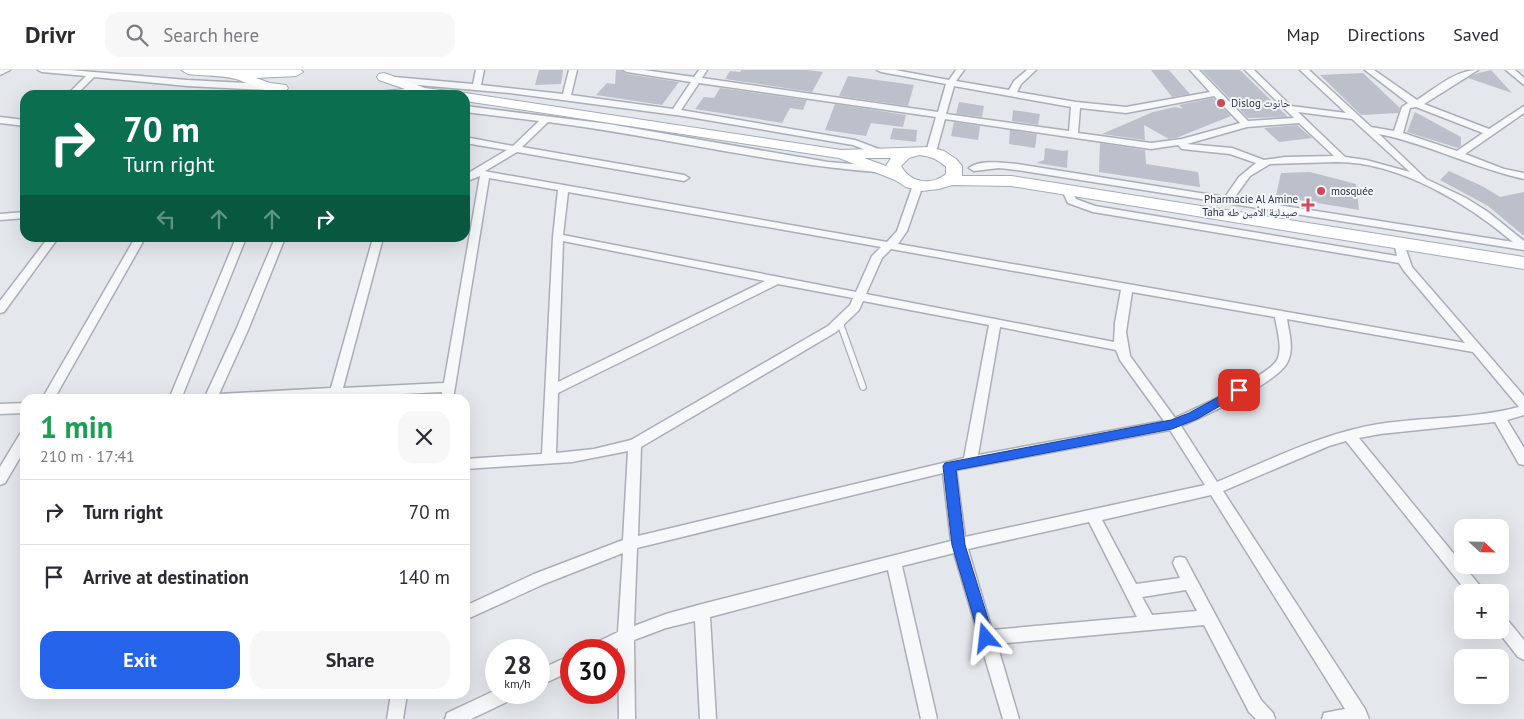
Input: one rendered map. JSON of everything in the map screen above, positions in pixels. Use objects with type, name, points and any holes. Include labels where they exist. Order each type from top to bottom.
[{"type":"main road","points":[[187,76],[287,71],[286,80],[277,90],[235,75]]},
{"type":"main road","points":[[374,90],[387,75],[420,90]]},
{"type":"main road","points":[[470,98],[841,154],[931,152],[950,161],[1010,181]]},
{"type":"main road","points":[[900,178],[894,166],[895,161],[907,153]]},
{"type":"main road","points":[[841,154],[918,185],[936,185],[950,180],[1010,181],[1524,263]]},
{"type":"main road","points":[[950,161],[955,171],[950,180]]},
{"type":"street","points":[[0,73],[6,70]]},
{"type":"street","points":[[42,70],[92,75],[187,76],[277,90]]},
{"type":"street","points":[[477,85],[481,75],[480,70]]},
{"type":"street","points":[[566,96],[571,84],[573,70]]},
{"type":"street","points":[[627,70],[1151,146],[1172,145],[1232,150],[1263,163],[1342,159],[1392,170],[1425,181],[1454,195],[1486,215],[1524,246]]},
{"type":"street","points":[[675,112],[703,70]]},
{"type":"street","points":[[880,70],[1076,105],[1134,109],[1216,93]]},
{"type":"street","points":[[931,152],[950,84],[960,70]]},
{"type":"street","points":[[1012,94],[1017,83],[1032,70]]},
{"type":"street","points":[[1194,70],[1246,124]]},
{"type":"street","points":[[1249,70],[1342,159]]},
{"type":"street","points":[[1305,70],[1321,70]]},
{"type":"street","points":[[1305,70],[1425,181]]},
{"type":"street","points":[[1368,70],[1417,104],[1490,133]]},
{"type":"street","points":[[1398,134],[1406,107],[1409,104],[1417,104],[1457,73],[1474,70]]},
{"type":"street","points":[[1510,70],[1524,82]]},
{"type":"street","points":[[76,90],[92,75]]},
{"type":"street","points":[[387,75],[566,96],[675,112],[855,143],[881,153]]},
{"type":"street","points":[[180,90],[187,76]]},
{"type":"street","points":[[1073,135],[1076,105]]},
{"type":"street","points":[[1288,108],[1357,117]]},
{"type":"street","points":[[470,110],[609,127],[828,165],[876,169]]},
{"type":"street","points":[[1458,154],[1524,110]]},
{"type":"street","points":[[470,177],[481,173],[515,149],[547,118]]},
{"type":"street","points":[[0,120],[20,122]]},
{"type":"street","points":[[1172,145],[1246,124],[1301,120]]},
{"type":"street","points":[[1370,129],[1398,134],[1501,171],[1524,176]]},
{"type":"street","points":[[1219,132],[1232,150]]},
{"type":"street","points":[[470,141],[684,178]]},
{"type":"street","points":[[1229,199],[1242,179],[1263,163]]},
{"type":"street","points":[[974,168],[999,165],[1017,167],[1524,246]]},
{"type":"street","points":[[481,173],[562,189],[889,245],[1477,350]]},
{"type":"street","points":[[410,394],[448,393],[481,173]]},
{"type":"street","points":[[470,464],[591,455],[635,444],[840,323],[855,307],[861,296],[874,260],[902,231],[918,185]]},
{"type":"street","points":[[549,458],[558,237],[562,189]]},
{"type":"street","points":[[1067,190],[1072,201],[1092,209],[1403,260]]},
{"type":"street","points":[[0,217],[20,215]]},
{"type":"street","points":[[558,237],[1120,347]]},
{"type":"street","points":[[0,309],[50,242]]},
{"type":"street","points":[[51,394],[138,242]]},
{"type":"street","points":[[177,394],[239,242]]},
{"type":"street","points":[[214,394],[278,242]]},
{"type":"street","points":[[336,394],[377,242]]},
{"type":"street","points":[[1399,243],[1403,260],[1415,278],[1524,404]]},
{"type":"street","points":[[552,390],[779,279]]},
{"type":"street","points":[[1127,287],[1119,336],[1120,347],[1131,367],[1172,424],[1360,717],[1330,719]]},
{"type":"street","points":[[470,611],[539,579],[630,544],[970,461],[1172,424],[1193,416],[1269,373],[1281,364],[1285,351],[1280,315]]},
{"type":"street","points":[[970,461],[995,322]]},
{"type":"street","points":[[552,372],[581,377]]},
{"type":"street","points":[[0,409],[20,408]]},
{"type":"street","points":[[620,639],[666,621],[959,545],[1214,489],[1325,442],[1349,434],[1499,417],[1524,410]]},
{"type":"street","points":[[1499,417],[1524,460]]},
{"type":"street","points":[[1349,434],[1470,584]]},
{"type":"street","points":[[627,719],[626,636],[635,444]]},
{"type":"street","points":[[0,479],[20,446]]},
{"type":"street","points":[[949,466],[959,545],[1011,719]]},
{"type":"street","points":[[1093,517],[1148,623]]},
{"type":"street","points":[[894,562],[928,719]]},
{"type":"street","points":[[1180,563],[1255,706],[1267,719]]},
{"type":"street","points":[[1131,592],[1190,583]]},
{"type":"street","points":[[702,612],[708,719]]},
{"type":"street","points":[[986,638],[1209,617]]},
{"type":"street","points":[[1509,633],[1524,652]]},
{"type":"street","points":[[395,719],[398,699]]},
{"type":"street","points":[[453,719],[485,704]]},
{"type":"lane","points":[[840,323],[862,387]]},
{"type":"building","points":[[539,70],[563,70],[561,84],[535,85]]},
{"type":"building","points":[[616,70],[621,70],[627,74],[679,82],[662,105],[596,95],[607,83],[615,84]]},
{"type":"building","points":[[741,70],[808,70],[823,72],[812,92],[725,79],[730,71],[740,72]]},
{"type":"building","points":[[1151,70],[1169,70],[1190,94],[1172,97]]},
{"type":"building","points":[[1202,70],[1240,70],[1288,117],[1248,118]]},
{"type":"building","points":[[1491,70],[1512,93],[1468,78]]},
{"type":"building","points":[[1363,73],[1400,108],[1398,113],[1361,115],[1320,75]]},
{"type":"building","points":[[848,76],[914,85],[908,106],[839,96]]},
{"type":"building","points":[[720,88],[807,100],[803,110],[790,108],[782,123],[695,109],[704,97],[714,98]]},
{"type":"building","points":[[1213,98],[1231,116],[1176,138],[1169,139],[1144,125],[1145,140],[1102,134],[1153,112],[1175,107],[1183,109],[1179,105]]},
{"type":"building","points":[[959,102],[984,106],[982,117],[956,114]]},
{"type":"building","points":[[835,104],[906,115],[903,127],[871,123],[866,136],[825,130]]},
{"type":"building","points":[[1013,110],[1040,114],[1038,125],[1012,121]]},
{"type":"building","points":[[1415,112],[1461,137],[1461,146],[1458,148],[1407,132]]},
{"type":"building","points":[[954,122],[980,126],[978,140],[951,136]]},
{"type":"building","points":[[1297,125],[1312,138],[1279,142],[1264,128]]},
{"type":"building","points":[[893,128],[917,130],[916,142],[890,139]]},
{"type":"building","points":[[1010,130],[1037,134],[1035,148],[1009,144]]},
{"type":"building","points":[[1100,143],[1145,150],[1146,164],[1198,172],[1200,187],[1099,172]]},
{"type":"building","points":[[1045,148],[1068,150],[1067,168],[1036,163],[1044,160]]},
{"type":"building","points":[[1449,171],[1484,187],[1500,197],[1524,192],[1524,236],[1488,206],[1440,180]]},
{"type":"building","name":"mosquée","points":[[1310,172],[1356,184],[1359,210],[1276,196],[1281,173]]},
{"type":"place","name":"Dislog حانوت","points":[[1221,103]]},
{"type":"place","name":"mosquée","points":[[1321,191]]},
{"type":"place","name":"Pharmacie Al Amine Taha صيدلية الأمين طه","points":[[1308,205]]},
{"type":"route","points":[[986,638],[959,545],[949,466],[1172,424],[1193,416],[1239,390]]}]
